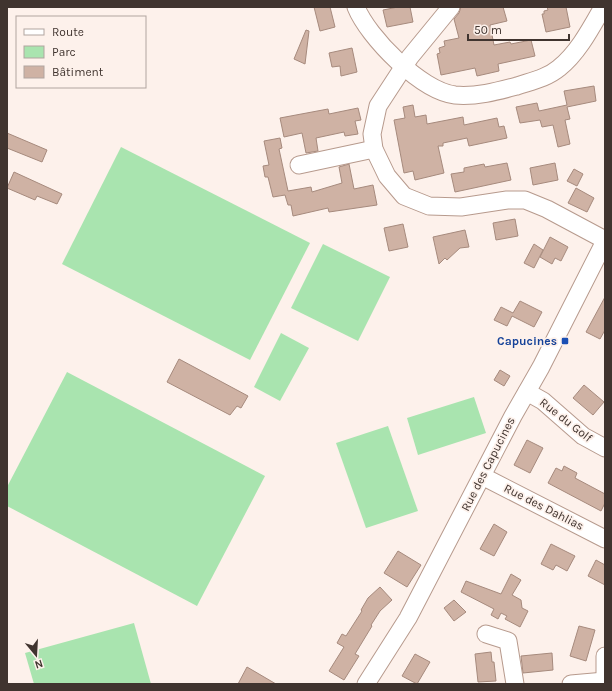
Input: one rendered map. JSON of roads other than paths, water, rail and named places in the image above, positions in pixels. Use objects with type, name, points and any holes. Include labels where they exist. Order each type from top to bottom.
[{"type":"street","points":[[356,7],[360,17],[403,67],[431,86],[454,95],[503,90],[542,78],[559,68],[574,53],[603,7]]},
{"type":"street","points":[[451,7],[403,67],[378,106],[372,134],[374,149],[386,176],[404,196],[430,206],[461,207],[507,200],[525,200],[547,209],[605,240]]},
{"type":"street","points":[[299,165],[374,149]]},
{"type":"street","name":"Rue des Capucines","points":[[366,684],[408,618],[605,240]]},
{"type":"street","name":"Rue du Golf","points":[[527,392],[543,401],[583,436],[602,443]]},
{"type":"street","name":"Rue des Dahlias","points":[[482,476],[605,539]]},
{"type":"street","points":[[486,634],[508,641],[515,684]]},
{"type":"street","points":[[605,657],[605,684]]},
{"type":"street","points":[[571,684],[605,681]]},
{"type":"place","name":"Capucines","points":[[565,341]]}]
